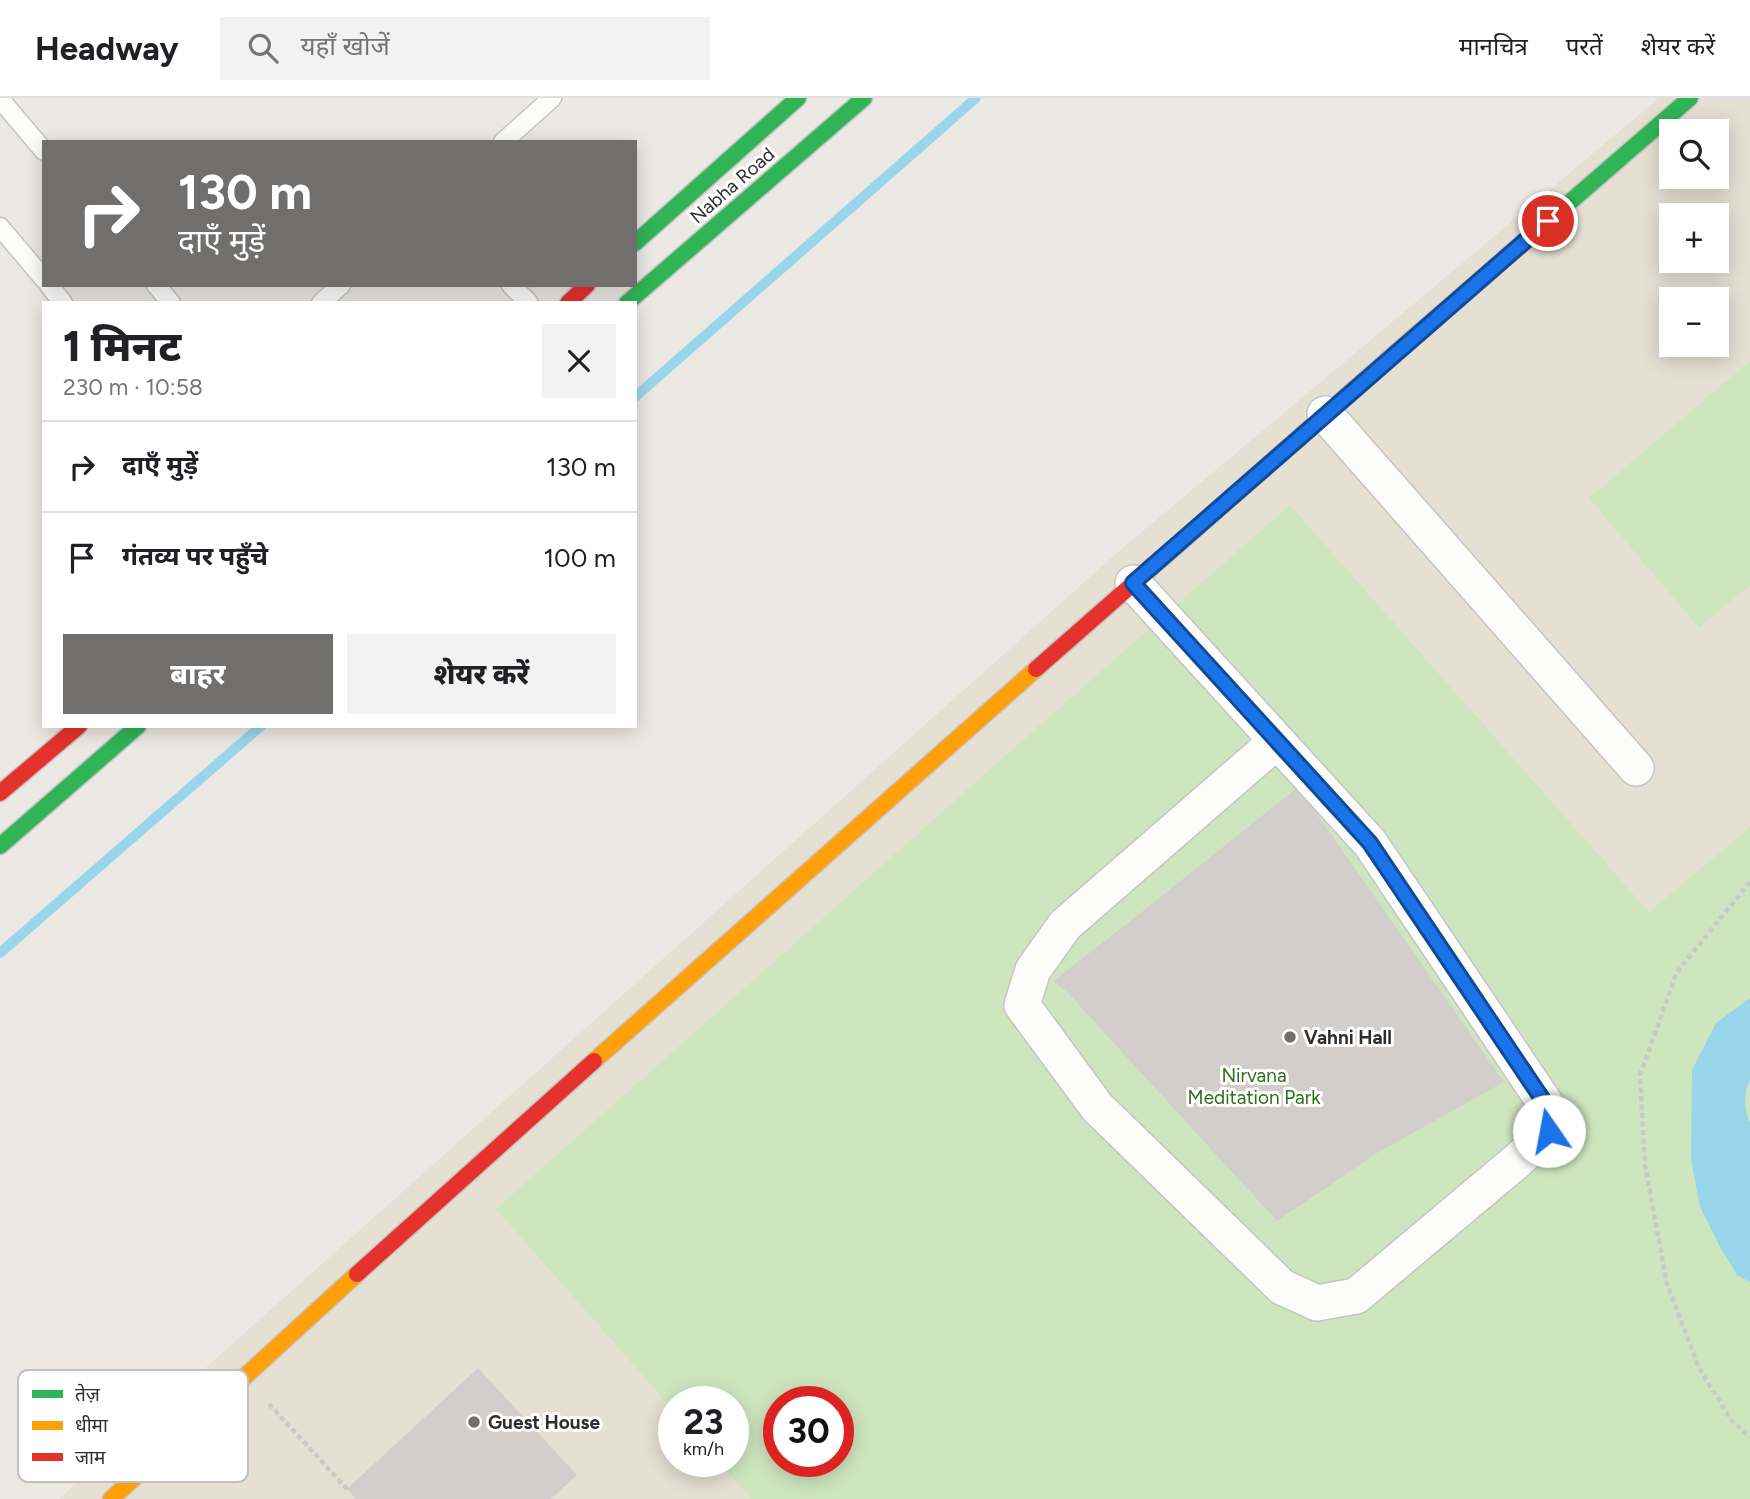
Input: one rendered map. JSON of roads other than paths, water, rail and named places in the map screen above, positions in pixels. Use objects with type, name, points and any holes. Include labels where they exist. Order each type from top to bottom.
[{"type":"street","name":"Nabha Road","points":[[637,241],[798,98]]},
{"type":"street","name":"Nabha Road","points":[[629,301],[864,98]]},
{"type":"street","points":[[248,1375],[507,1138],[1133,583],[1690,98]]},
{"type":"street","points":[[570,301],[585,287]]},
{"type":"street","points":[[1325,414],[1636,768]]},
{"type":"street","points":[[1133,583],[1370,843],[1545,1103],[1549,1131],[1517,1161],[1356,1296],[1317,1303],[1282,1287],[1097,1107],[1022,1005],[1033,970],[1065,925],[1277,741]]},
{"type":"street","points":[[0,793],[77,728]]},
{"type":"street","points":[[0,846],[136,728]]},
{"type":"street","points":[[111,1499],[130,1482]]},
{"type":"lane","points":[[505,140],[552,98]]},
{"type":"lane","points":[[0,99],[42,149]]},
{"type":"lane","points":[[0,227],[42,277]]},
{"type":"lane","points":[[51,287],[61,301]]},
{"type":"lane","points":[[158,287],[169,301]]},
{"type":"lane","points":[[323,301],[339,287]]},
{"type":"lane","points":[[514,287],[527,301]]},
{"type":"water","points":[[1750,998],[1750,1080],[1745,1101],[1750,1122],[1750,1282],[1737,1275],[1700,1207],[1691,1159],[1692,1070],[1716,1023]]},
{"type":"waterway","points":[[637,395],[976,98]]},
{"type":"waterway","points":[[0,953],[259,728]]},
{"type":"place","name":"Vahni Hall","points":[[1290,1037]]},
{"type":"place","name":"Guest House","points":[[474,1422]]},
{"type":"park label","name":"Nirvana Meditation Park","points":[[1254,1086]]}]
